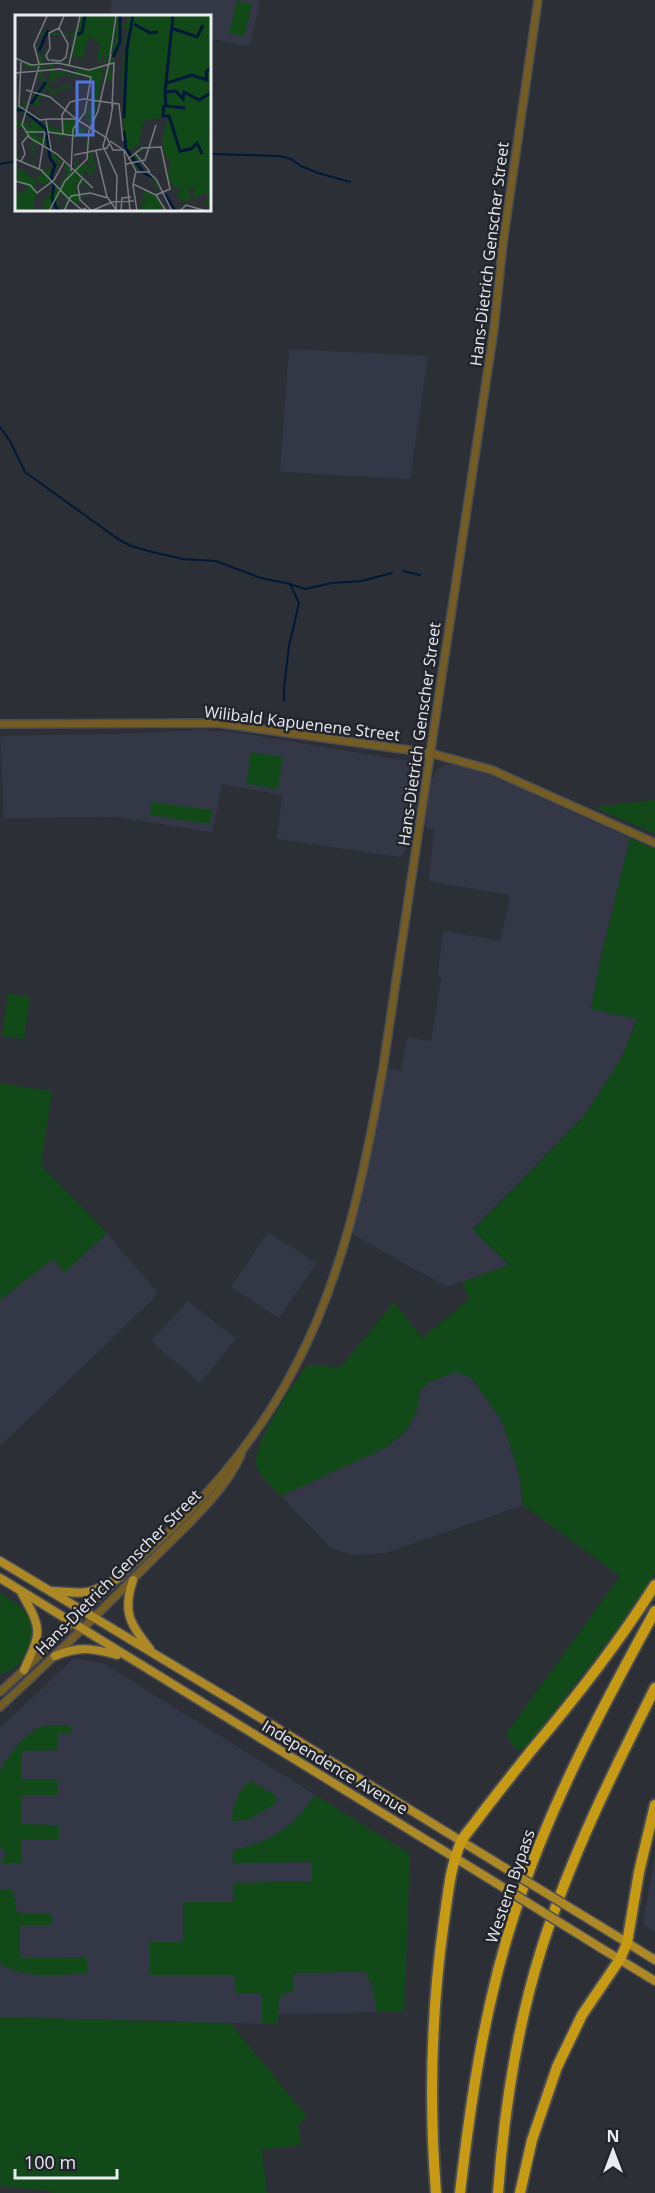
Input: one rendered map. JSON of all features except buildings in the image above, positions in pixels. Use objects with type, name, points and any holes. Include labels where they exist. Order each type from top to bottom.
[{"type":"highway","points":[[436,2193],[432,2094],[435,2012],[442,1940],[455,1858],[462,1840],[595,1672],[627,1629],[655,1585]]},
{"type":"highway","name":"Western Bypass","points":[[460,2193],[473,2086],[485,2023],[514,1913],[537,1848],[560,1794],[655,1611]]},
{"type":"highway","points":[[498,2193],[500,2155],[517,2047],[542,1947],[582,1840],[655,1688]]},
{"type":"highway","points":[[520,2193],[532,2140],[557,2067],[582,2015],[620,1959],[627,1943],[639,1872],[655,1805]]},
{"type":"main road","name":"Independence Avenue","points":[[0,1561],[462,1840],[655,1960]]},
{"type":"main road","points":[[49,1590],[88,1593],[97,1591],[121,1576]]},
{"type":"main road","name":"Independence Avenue","points":[[0,1578],[655,1982]]},
{"type":"main road","points":[[133,1580],[127,1596],[130,1621],[153,1653]]},
{"type":"main road","points":[[21,1592],[36,1618],[38,1630],[38,1641],[24,1670]]},
{"type":"main road","points":[[55,1656],[72,1649],[85,1648],[126,1657]]},
{"type":"street","name":"Hans-Dietrich Genscher Street","points":[[0,1692],[183,1519],[244,1448],[273,1405],[308,1340],[338,1266],[367,1158],[376,1110],[492,340],[503,243],[538,0]]},
{"type":"street","name":"Wilibald Kapuenene Street","points":[[0,724],[218,723],[430,753],[492,770],[655,843]]},
{"type":"street","name":"Hans-Dietrich Genscher Street","points":[[0,1707],[94,1619],[188,1524],[234,1469],[244,1448]]},
{"type":"shaded area","points":[[112,0],[260,0],[250,43],[245,46],[212,38],[212,15],[118,15],[110,10]]},
{"type":"shaded area","points":[[289,349],[428,356],[410,479],[280,472]]},
{"type":"shaded area","points":[[201,730],[233,732],[414,762],[416,767],[405,852],[400,857],[277,839],[282,795],[222,784],[212,832],[117,817],[4,818],[0,736]]},
{"type":"shaded area","points":[[448,764],[487,774],[630,838],[591,1009],[637,1019],[623,1055],[585,1115],[473,1229],[509,1265],[447,1287],[348,1230],[383,1068],[401,1071],[407,1037],[431,1041],[441,979],[438,974],[443,931],[501,941],[510,895],[429,881],[434,829],[426,827],[429,785],[437,769]]},
{"type":"shaded area","points":[[268,1232],[316,1263],[279,1318],[231,1287]]},
{"type":"shaded area","points":[[107,1233],[157,1292],[153,1299],[0,1446],[0,1300],[53,1259],[65,1272]]},
{"type":"shaded area","points":[[188,1301],[236,1339],[200,1383],[151,1341]]},
{"type":"shaded area","points":[[456,1371],[472,1378],[502,1421],[519,1473],[523,1505],[386,1553],[354,1555],[331,1548],[281,1496],[387,1447],[406,1431],[416,1413],[420,1391],[428,1383]]},
{"type":"shaded area","points":[[74,1658],[103,1663],[410,1854],[404,2012],[279,2014],[278,2024],[0,2017],[0,1728]]},
{"type":"shaded area","points":[[655,1853],[655,1932],[643,1924]]},
{"type":"green space","points":[[237,1],[252,4],[244,36],[229,33]]},
{"type":"green space","points":[[251,752],[283,757],[278,789],[246,784]]},
{"type":"green space","points":[[655,799],[655,834],[594,807],[648,801]]},
{"type":"green space","points":[[152,802],[212,810],[210,824],[150,815]]},
{"type":"green space","points":[[630,838],[655,849],[655,1573],[617,1630],[526,1748],[516,1750],[506,1734],[620,1576],[523,1505],[519,1473],[502,1421],[472,1378],[456,1372],[428,1383],[420,1391],[416,1413],[406,1431],[387,1447],[281,1496],[259,1472],[256,1458],[274,1416],[307,1365],[341,1367],[394,1302],[422,1338],[469,1299],[462,1282],[509,1265],[473,1230],[585,1115],[623,1055],[637,1019],[591,1009]]},
{"type":"green space","points":[[8,994],[30,997],[24,1039],[2,1036]]},
{"type":"green space","points":[[0,1083],[52,1091],[41,1165],[107,1233],[65,1272],[53,1259],[0,1300]]},
{"type":"green space","points":[[0,1593],[27,1614],[33,1626],[33,1634],[22,1660],[8,1672],[0,1674]]},
{"type":"green space","points":[[47,1725],[71,1725],[71,1733],[58,1733],[58,1750],[22,1751],[21,1779],[57,1779],[57,1795],[21,1795],[21,1824],[59,1825],[59,1840],[21,1840],[21,1863],[2,1863],[2,1859],[7,1854],[0,1846],[0,1771],[8,1757],[27,1736]]},
{"type":"green space","points":[[251,1781],[275,1795],[277,1799],[275,1804],[248,1820],[232,1821],[237,1798],[246,1784]]},
{"type":"green space","points":[[315,1795],[410,1854],[404,2012],[377,2012],[372,1985],[365,1972],[293,1973],[293,1992],[286,1991],[286,1996],[279,1996],[278,2024],[262,2024],[262,1994],[236,1994],[234,1975],[149,1975],[149,1942],[183,1942],[183,1902],[233,1902],[233,1883],[312,1881],[312,1862],[233,1863],[233,1850],[259,1842],[289,1825]]},
{"type":"green space","points":[[0,1890],[13,1890],[16,1910],[21,1914],[52,1914],[52,1925],[20,1925],[20,1958],[87,1957],[87,1973],[32,1974],[0,1964]]},
{"type":"green space","points":[[0,2017],[230,2023],[306,2115],[298,2126],[301,2145],[262,2150],[267,2193],[51,2193],[51,2191],[0,2186]]},
{"type":"waterway","points":[[212,154],[280,156],[318,173],[350,182]]},
{"type":"waterway","points":[[0,164],[15,161]]},
{"type":"waterway","points":[[0,427],[10,441],[25,472],[131,546],[183,559],[216,561],[261,578],[305,589],[332,583],[361,581],[392,573]]},
{"type":"waterway","points":[[403,571],[420,575]]},
{"type":"waterway","points":[[284,701],[289,646],[299,603],[290,584]]}]
